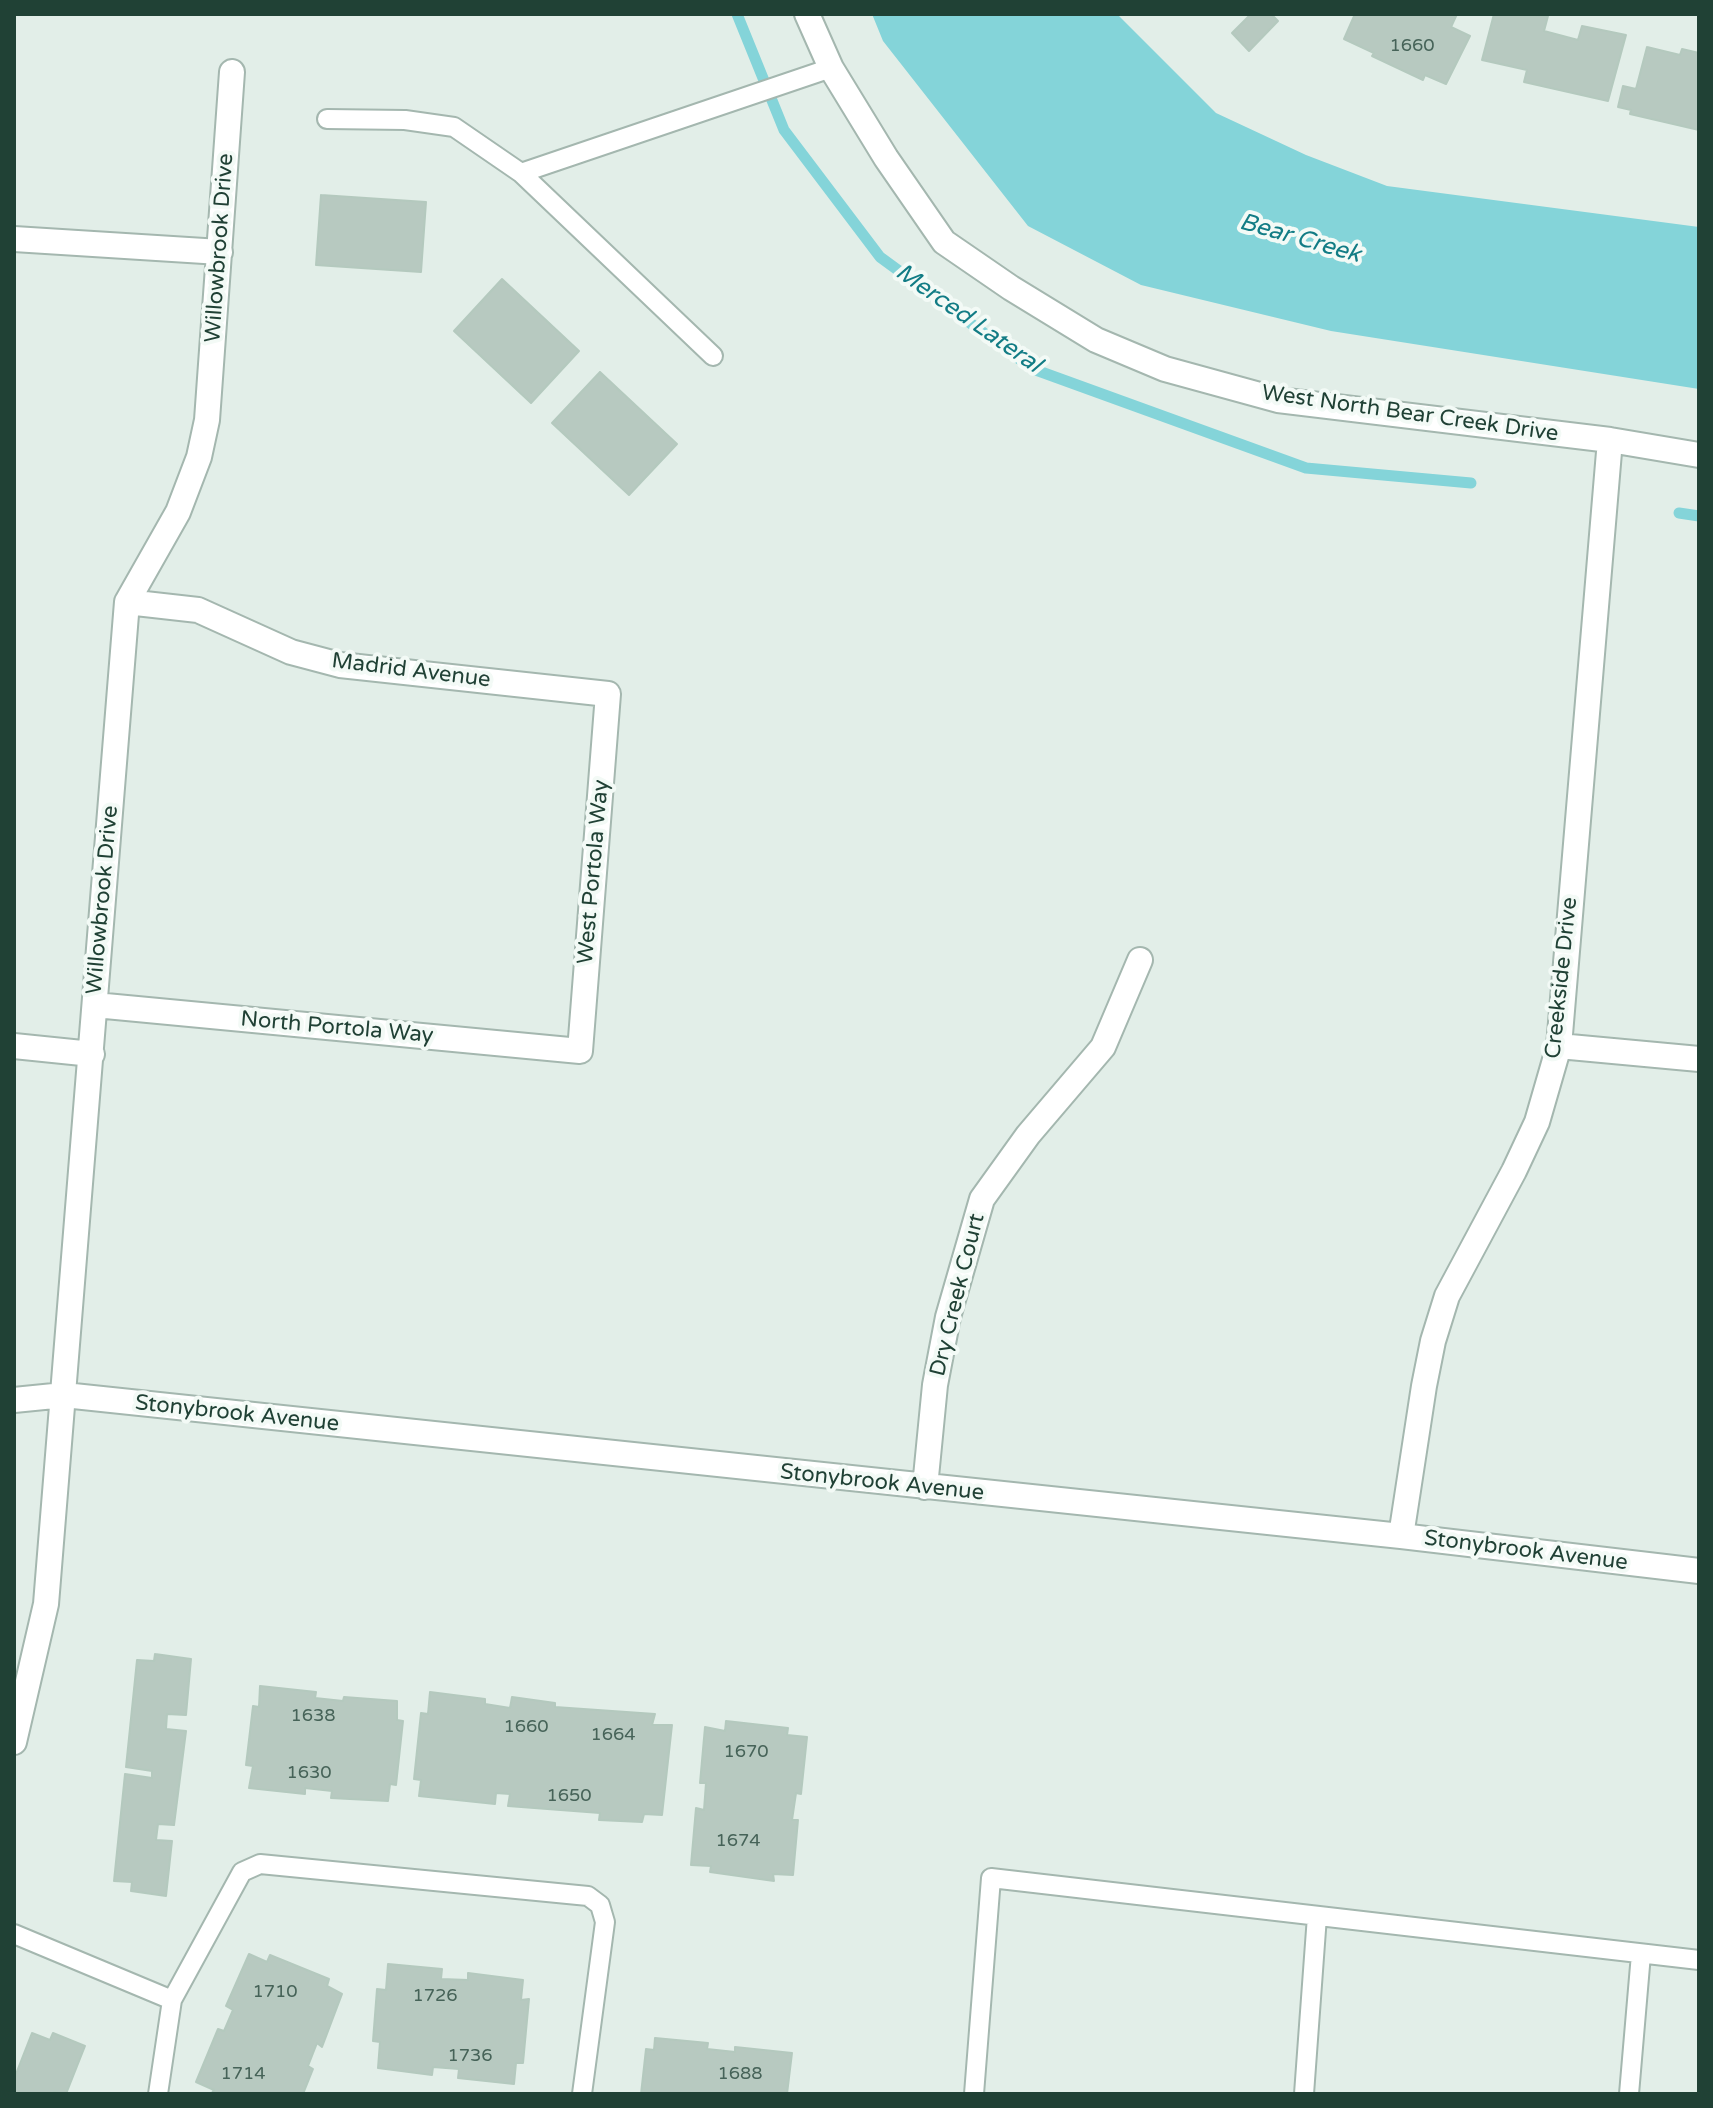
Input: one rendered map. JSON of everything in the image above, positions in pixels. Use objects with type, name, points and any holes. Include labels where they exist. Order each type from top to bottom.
[{"type":"street","name":"West North Bear Creek Drive","points":[[807,14],[831,68],[886,158],[944,242],[1096,340],[1165,369],[1278,400],[1610,440],[1699,455]]},
{"type":"street","name":"Willowbrook Drive","points":[[14,1742],[46,1604],[127,602],[178,512],[199,457],[207,420],[232,72]]},
{"type":"street","points":[[14,239],[220,252]]},
{"type":"street","name":"Creekside Drive","points":[[1401,1536],[1424,1386],[1433,1341],[1447,1296],[1537,1122],[1559,1046],[1610,440]]},
{"type":"street","name":"Madrid Avenue","points":[[127,602],[198,610],[291,652],[340,665],[608,694]]},
{"type":"street","name":"West Portola Way","points":[[580,1051],[608,694]]},
{"type":"street","name":"Dry Creek Court","points":[[925,1487],[935,1385],[948,1317],[982,1199],[1028,1135],[1103,1047],[1140,960]]},
{"type":"street","name":"North Portola Way","points":[[95,1005],[580,1051]]},
{"type":"street","points":[[14,1046],[92,1054]]},
{"type":"street","points":[[1559,1046],[1699,1059]]},
{"type":"street","name":"Stonybrook Avenue","points":[[14,1400],[64,1395],[1401,1536],[1699,1571]]},
{"type":"lane","points":[[521,173],[831,68]]},
{"type":"lane","points":[[327,119],[405,120],[454,127],[521,173],[713,356]]},
{"type":"lane","points":[[158,2094],[172,2000],[242,1872],[260,1864],[588,1896],[600,1905],[605,1922],[582,2094]]},
{"type":"lane","points":[[974,2094],[991,1878],[1699,1960]]},
{"type":"lane","points":[[1304,2094],[1317,1916]]},
{"type":"lane","points":[[14,1934],[172,2000]]},
{"type":"lane","points":[[1629,2094],[1641,1954]]},
{"type":"water","name":"Bear Creek","points":[[872,14],[1117,14],[1216,113],[1306,155],[1387,186],[1699,227],[1699,389],[1331,331],[1141,285],[1028,226],[883,41]]},
{"type":"building","points":[[1251,14],[1271,14],[1278,21],[1249,51],[1232,33]]},
{"type":"building","points":[[1355,14],[1457,14],[1451,27],[1470,36],[1446,84],[1425,75],[1423,80],[1344,39]]},
{"type":"building","points":[[1494,14],[1548,16],[1544,31],[1578,40],[1582,26],[1626,35],[1608,101],[1524,82],[1527,70],[1482,60]]},
{"type":"building","points":[[1647,47],[1680,55],[1682,49],[1699,53],[1699,130],[1630,114],[1631,110],[1618,107],[1623,86],[1636,89]]},
{"type":"building","points":[[321,195],[426,202],[421,272],[316,265]]},
{"type":"building","points":[[502,279],[579,351],[531,403],[454,331]]},
{"type":"building","points":[[600,372],[677,444],[629,495],[552,423]]},
{"type":"building","points":[[155,1654],[191,1659],[186,1715],[167,1714],[166,1729],[186,1731],[174,1825],[158,1824],[156,1840],[172,1841],[166,1896],[131,1891],[132,1882],[114,1881],[125,1774],[152,1778],[152,1771],[126,1767],[137,1660],[154,1661]]},
{"type":"building","points":[[260,1686],[316,1692],[315,1698],[397,1701],[397,1720],[403,1721],[396,1785],[390,1784],[388,1801],[331,1798],[332,1791],[305,1788],[305,1794],[249,1788],[253,1766],[246,1765],[253,1706],[259,1707]]},
{"type":"building","points":[[430,1692],[485,1699],[485,1704],[510,1708],[512,1697],[555,1703],[555,1707],[655,1714],[652,1725],[672,1725],[662,1815],[644,1814],[642,1822],[599,1820],[600,1813],[508,1806],[510,1794],[496,1793],[495,1804],[419,1796],[421,1780],[414,1779],[421,1713],[428,1714]]},
{"type":"building","points":[[726,1721],[788,1728],[787,1735],[807,1737],[801,1794],[796,1793],[792,1820],[798,1820],[793,1875],[773,1874],[774,1881],[710,1872],[711,1866],[691,1865],[696,1808],[704,1810],[706,1783],[700,1783],[705,1727],[725,1731]]},
{"type":"building","points":[[249,1954],[267,1962],[270,1955],[329,1979],[327,1986],[342,1994],[322,2047],[317,2043],[308,2066],[313,2069],[303,2094],[211,2094],[214,2090],[196,2082],[218,2029],[224,2031],[233,2010],[226,2006]]},
{"type":"building","points":[[388,1964],[442,1969],[441,1979],[468,1980],[468,1973],[523,1980],[521,2000],[529,1999],[523,2063],[516,2063],[514,2084],[458,2078],[459,2069],[433,2067],[432,2075],[378,2068],[380,2042],[373,2041],[377,1989],[386,1990]]},
{"type":"building","points":[[32,2033],[50,2040],[53,2033],[85,2046],[66,2094],[14,2094],[14,2079]]},
{"type":"building","points":[[655,2038],[708,2043],[707,2049],[735,2052],[735,2047],[792,2053],[787,2094],[641,2094],[646,2049],[654,2050]]},
{"type":"waterway","name":"Merced Lateral","points":[[737,14],[784,130],[880,257],[1033,369],[1306,468],[1471,483]]},
{"type":"waterway","name":"Merced Lateral","points":[[1679,513],[1699,516]]}]
